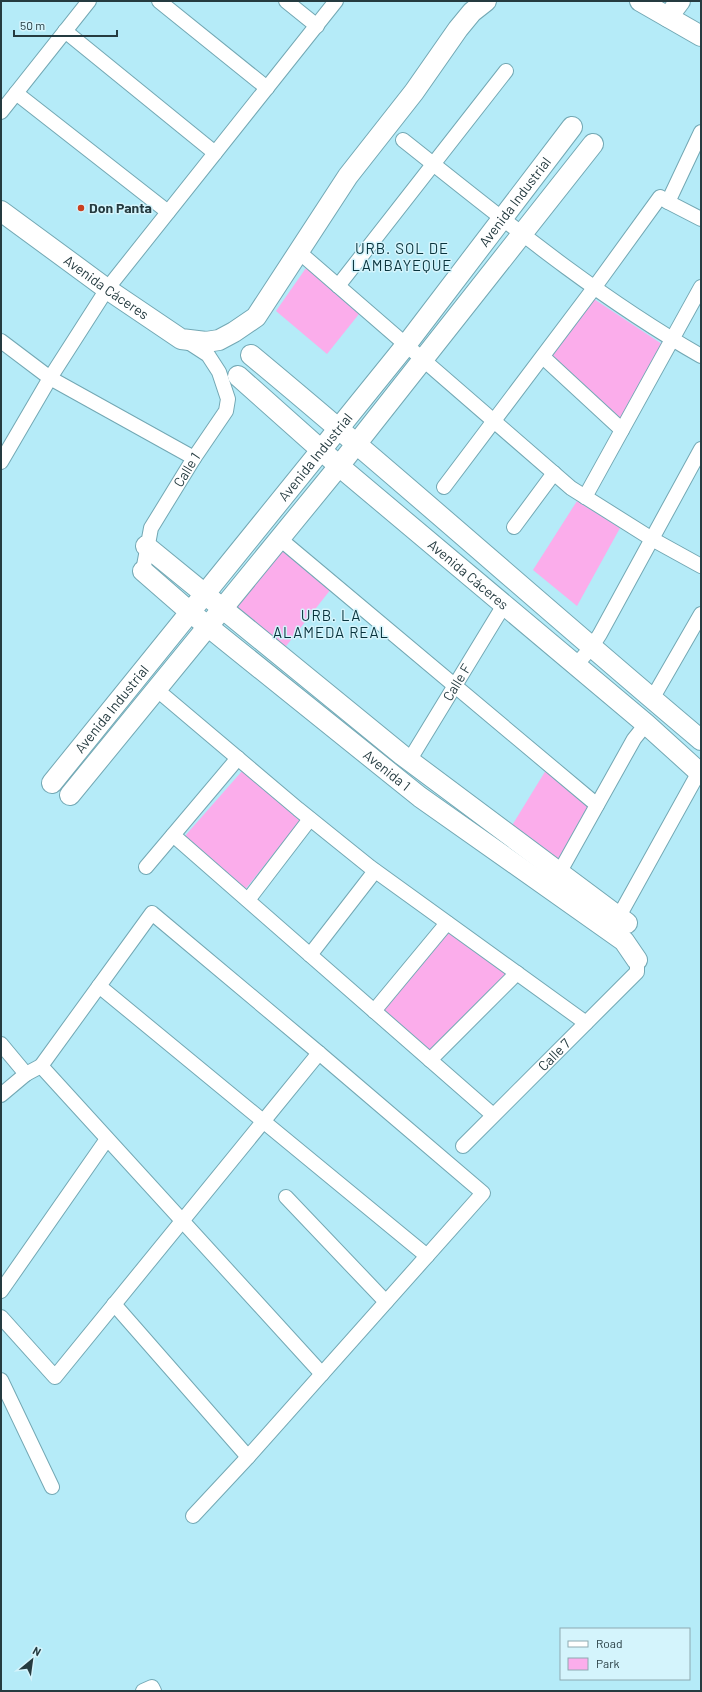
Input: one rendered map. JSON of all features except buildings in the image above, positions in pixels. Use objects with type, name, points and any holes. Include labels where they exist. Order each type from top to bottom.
[{"type":"street","points":[[1,112],[90,1]]},
{"type":"street","points":[[159,1],[267,88]]},
{"type":"street","points":[[286,1],[317,26]]},
{"type":"street","points":[[1,462],[50,378],[107,289],[336,1]]},
{"type":"street","points":[[486,1],[472,12],[458,29],[414,92],[348,176],[299,252],[554,473],[585,497],[652,539],[701,566]]},
{"type":"street","points":[[640,1],[668,17],[697,28]]},
{"type":"street","points":[[668,17],[680,1]]},
{"type":"street","points":[[65,31],[215,153]]},
{"type":"street","points":[[338,286],[506,71]]},
{"type":"street","points":[[16,93],[168,212]]},
{"type":"street","name":"Avenida Industrial","points":[[52,783],[406,345],[572,127]]},
{"type":"street","points":[[668,202],[701,132]]},
{"type":"street","points":[[403,140],[502,219],[594,288],[672,340],[701,356]]},
{"type":"street","name":"Avenida Industrial","points":[[70,795],[340,466],[593,144]]},
{"type":"street","points":[[444,487],[543,357],[660,196],[668,202],[701,219]]},
{"type":"street","name":"Avenida Cáceres","points":[[1,211],[107,289],[181,339],[206,342],[219,340],[256,317],[299,252]]},
{"type":"street","points":[[585,497],[701,287]]},
{"type":"street","name":"Calle 1","points":[[143,571],[146,546],[151,528],[194,458],[226,411],[228,399],[219,372],[208,355],[192,344],[181,339]]},
{"type":"street","points":[[1,341],[50,378],[194,458]]},
{"type":"street","name":"Avenida Cáceres","points":[[251,355],[339,428],[591,648],[701,740]]},
{"type":"street","points":[[543,357],[622,430]]},
{"type":"street","points":[[219,372],[238,376]]},
{"type":"street","name":"Avenida Cáceres","points":[[238,376],[321,450],[575,666],[646,724],[699,772]]},
{"type":"street","points":[[575,666],[591,648],[701,449]]},
{"type":"street","points":[[514,527],[554,473]]},
{"type":"street","points":[[280,539],[456,685],[597,805]]},
{"type":"street","name":"Avenida 1","points":[[146,546],[410,761],[625,916]]},
{"type":"street","name":"Avenida 1","points":[[143,571],[190,612],[420,797],[624,942],[637,960]]},
{"type":"street","name":"Calle F","points":[[410,761],[504,605]]},
{"type":"street","points":[[652,699],[701,614]]},
{"type":"street","points":[[156,689],[310,819],[375,871],[586,1023]]},
{"type":"street","points":[[563,866],[634,739],[646,724]]},
{"type":"street","points":[[146,867],[238,758]]},
{"type":"street","points":[[625,916],[699,772]]},
{"type":"street","points":[[248,900],[310,819]]},
{"type":"street","points":[[173,835],[494,1115]]},
{"type":"street","points":[[310,955],[375,871]]},
{"type":"street","points":[[1,1095],[26,1074],[41,1066],[152,913],[483,1193],[248,1457],[193,1516]]},
{"type":"street","points":[[374,1011],[447,922]]},
{"type":"street","name":"Calle 7","points":[[462,1146],[637,972],[637,960]]},
{"type":"street","points":[[430,1060],[517,973]]},
{"type":"street","points":[[99,986],[427,1256]]},
{"type":"street","points":[[1,1044],[26,1074]]},
{"type":"street","points":[[1,1316],[55,1377],[319,1053]]},
{"type":"street","points":[[41,1066],[322,1374]]},
{"type":"street","points":[[1,1291],[107,1139]]},
{"type":"street","points":[[286,1197],[386,1302]]},
{"type":"street","points":[[114,1304],[248,1457]]},
{"type":"street","points":[[1,1380],[52,1487]]},
{"type":"street","points":[[143,1691],[152,1687],[154,1691]]},
{"type":"green space","points":[[306,268],[359,314],[327,354],[276,311]]},
{"type":"green space","points":[[594,299],[662,344],[621,420],[550,357]]},
{"type":"green space","points":[[577,501],[620,528],[577,606],[533,570]]},
{"type":"green space","points":[[279,547],[331,589],[283,650],[231,606]]},
{"type":"green space","points":[[243,770],[300,821],[244,891],[184,837]]},
{"type":"green space","points":[[546,770],[590,807],[557,866],[508,832]]},
{"type":"green space","points":[[448,929],[508,973],[430,1051],[383,1011]]},
{"type":"place","name":"Don Panta","points":[[81,208]]},
{"type":"district","name":"URB. SOL DE LAMBAYEQUE","points":[[402,258]]},
{"type":"district","name":"URB. LA ALAMEDA REAL","points":[[331,624]]}]
